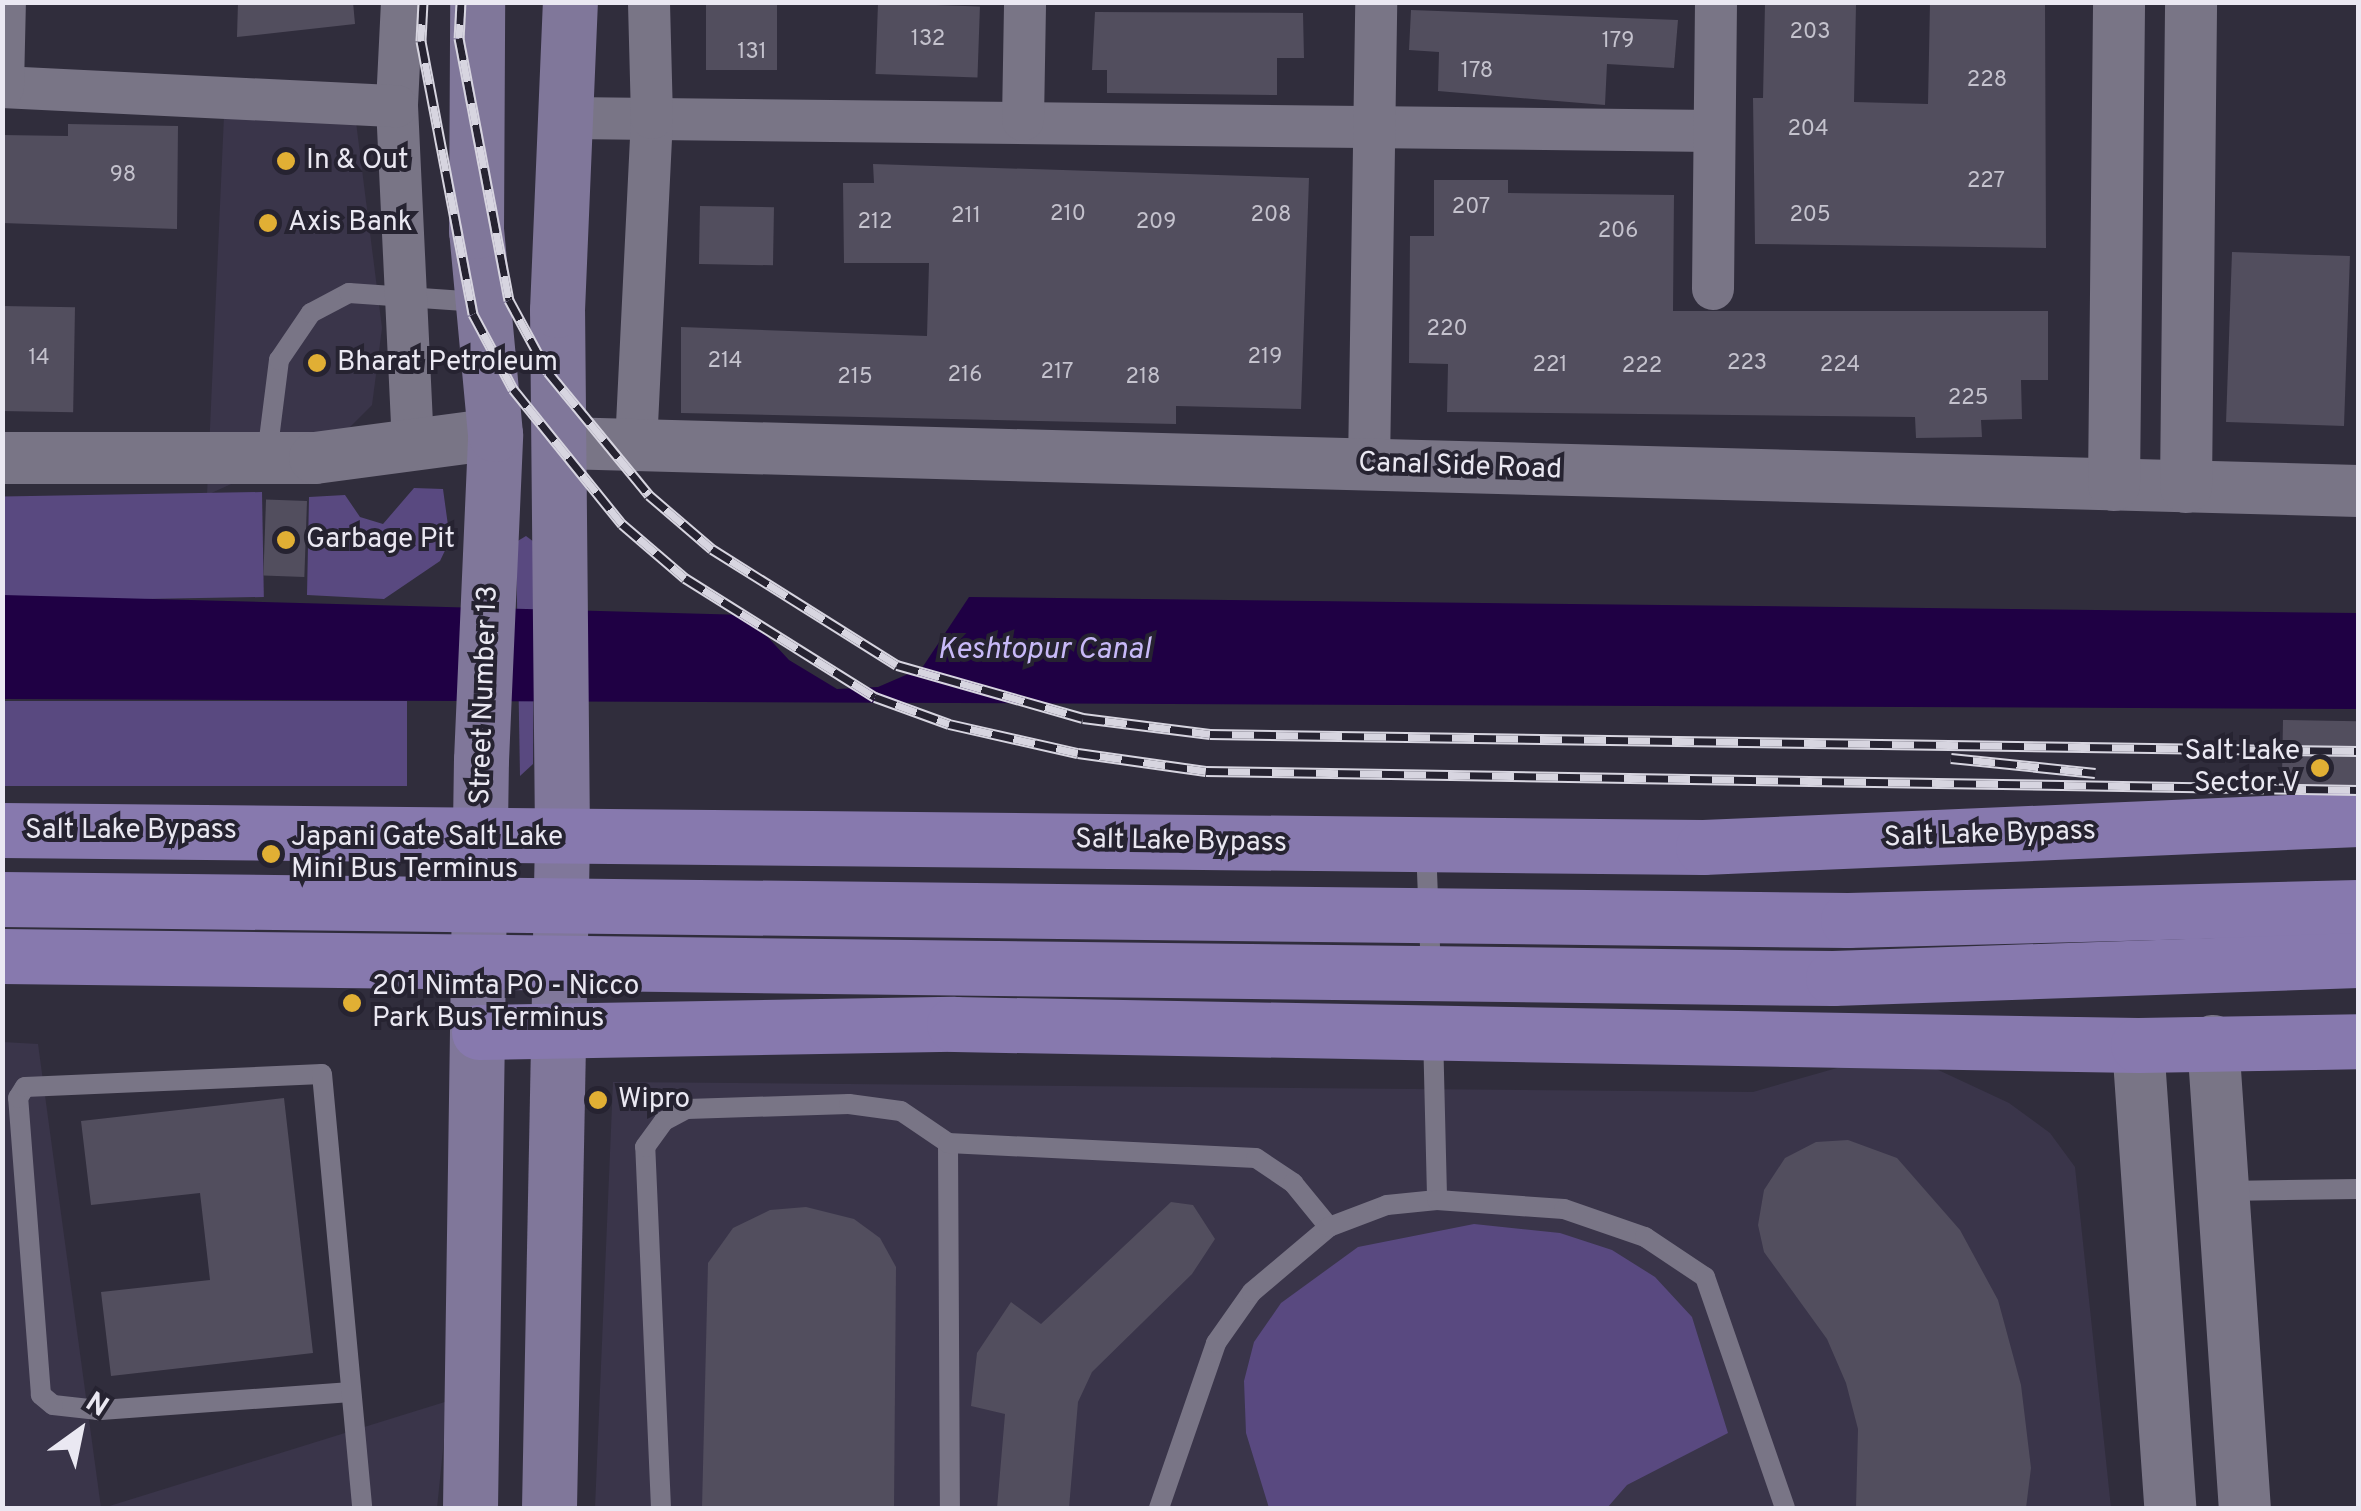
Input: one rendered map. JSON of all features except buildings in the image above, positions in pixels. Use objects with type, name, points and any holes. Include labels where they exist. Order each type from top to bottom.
[{"type":"main road","name":"Street Number 13","points":[[470,1508],[480,832],[495,447],[483,302],[477,2]]},
{"type":"main road","points":[[549,1508],[562,836],[562,443],[557,310],[570,118],[570,2]]},
{"type":"main road","name":"Salt Lake Bypass","points":[[2,830],[1703,847],[2358,819]]},
{"type":"main road","points":[[2,898],[1848,920],[2358,907]]},
{"type":"main road","points":[[2,956],[1833,978],[2358,960]]},
{"type":"main road","points":[[478,1032],[1432,1015],[2138,1045],[2358,1041]]},
{"type":"street","points":[[6,2],[3,87],[398,106]]},
{"type":"street","points":[[402,2],[398,106],[413,444]]},
{"type":"street","points":[[636,445],[652,118],[648,2]]},
{"type":"street","points":[[1023,120],[1025,2]]},
{"type":"street","points":[[1369,464],[1376,2]]},
{"type":"street","points":[[1713,289],[1716,2]]},
{"type":"street","points":[[2114,485],[2119,2]]},
{"type":"street","points":[[2186,487],[2191,2]]},
{"type":"street","points":[[570,118],[1023,120],[1713,131]]},
{"type":"street","name":"Canal Side Road","points":[[562,443],[2358,492]]},
{"type":"street","points":[[2,458],[267,457],[413,444],[495,447]]},
{"type":"street","points":[[2212,1042],[2245,1508]]},
{"type":"street","points":[[2138,1045],[2170,1508]]},
{"type":"lane","points":[[267,457],[279,360],[311,313],[349,294],[483,302]]},
{"type":"lane","points":[[1426,844],[1437,1200]]},
{"type":"lane","points":[[351,1392],[98,1410],[53,1404],[41,1395],[18,1098],[25,1087],[322,1074],[362,1508]]},
{"type":"lane","points":[[661,1508],[645,1146],[664,1120],[687,1110],[848,1104],[900,1110],[948,1143],[1256,1158],[1293,1183],[1329,1227]]},
{"type":"lane","points":[[948,1143],[950,1508]]},
{"type":"lane","points":[[2221,1191],[2358,1190]]},
{"type":"lane","points":[[1159,1508],[1216,1343],[1252,1292],[1329,1227],[1387,1205],[1437,1200],[1564,1209],[1645,1238],[1705,1276],[1786,1508]]},
{"type":"shaded area","points":[[224,116],[356,122],[382,328],[372,405],[344,433],[207,495]]},
{"type":"shaded area","points":[[414,488],[443,489],[450,540],[440,561],[384,599],[307,595],[309,497],[345,495],[360,517],[383,524]]},
{"type":"shaded area","points":[[262,492],[264,597],[5,602],[3,497]]},
{"type":"shaded area","points":[[526,536],[534,542],[533,764],[520,776],[516,542]]},
{"type":"shaded area","points":[[3,701],[407,701],[407,786],[3,786]]},
{"type":"shaded area","points":[[3,1042],[38,1044],[101,1508],[3,1508]]},
{"type":"shaded area","points":[[1919,1061],[2009,1103],[2050,1133],[2075,1167],[2111,1508],[595,1508],[613,1082],[1753,1092],[1844,1066]]},
{"type":"shaded area","points":[[1474,1224],[1560,1233],[1612,1250],[1655,1277],[1692,1317],[1728,1433],[1627,1485],[1607,1508],[1269,1508],[1246,1433],[1244,1381],[1254,1342],[1281,1303],[1358,1247]]},
{"type":"shaded area","points":[[448,1401],[437,1508],[103,1508]]},
{"type":"water","name":"Keshtopur Canal","points":[[3,595],[747,615],[789,660],[837,689],[878,687],[922,668],[969,597],[2358,613],[2358,709],[3,699]]},
{"type":"railway","points":[[423,2],[421,41],[473,314],[513,389],[622,524],[685,578],[875,697],[949,724],[1078,753],[1206,771],[2358,790]]},
{"type":"railway","points":[[461,2],[459,38],[509,300],[548,372],[649,495],[712,549],[897,665],[1083,718],[1210,734],[2358,751]]},
{"type":"railway","points":[[1951,758],[2095,773]]},
{"type":"place","name":"In & Out","points":[[286,161]]},
{"type":"place","name":"Axis Bank","points":[[268,223]]},
{"type":"place","name":"Bharat Petroleum","points":[[317,363]]},
{"type":"place","name":"Garbage Pit","points":[[286,540]]},
{"type":"place","name":"Salt Lake Sector V","points":[[2320,768]]},
{"type":"place","name":"Japani Gate Salt Lake Mini Bus Terminus","points":[[271,854]]},
{"type":"place","name":"201 Nimta PO - Nicco Park Bus Terminus","points":[[352,1003]]},
{"type":"place","name":"Wipro","points":[[598,1100]]}]
